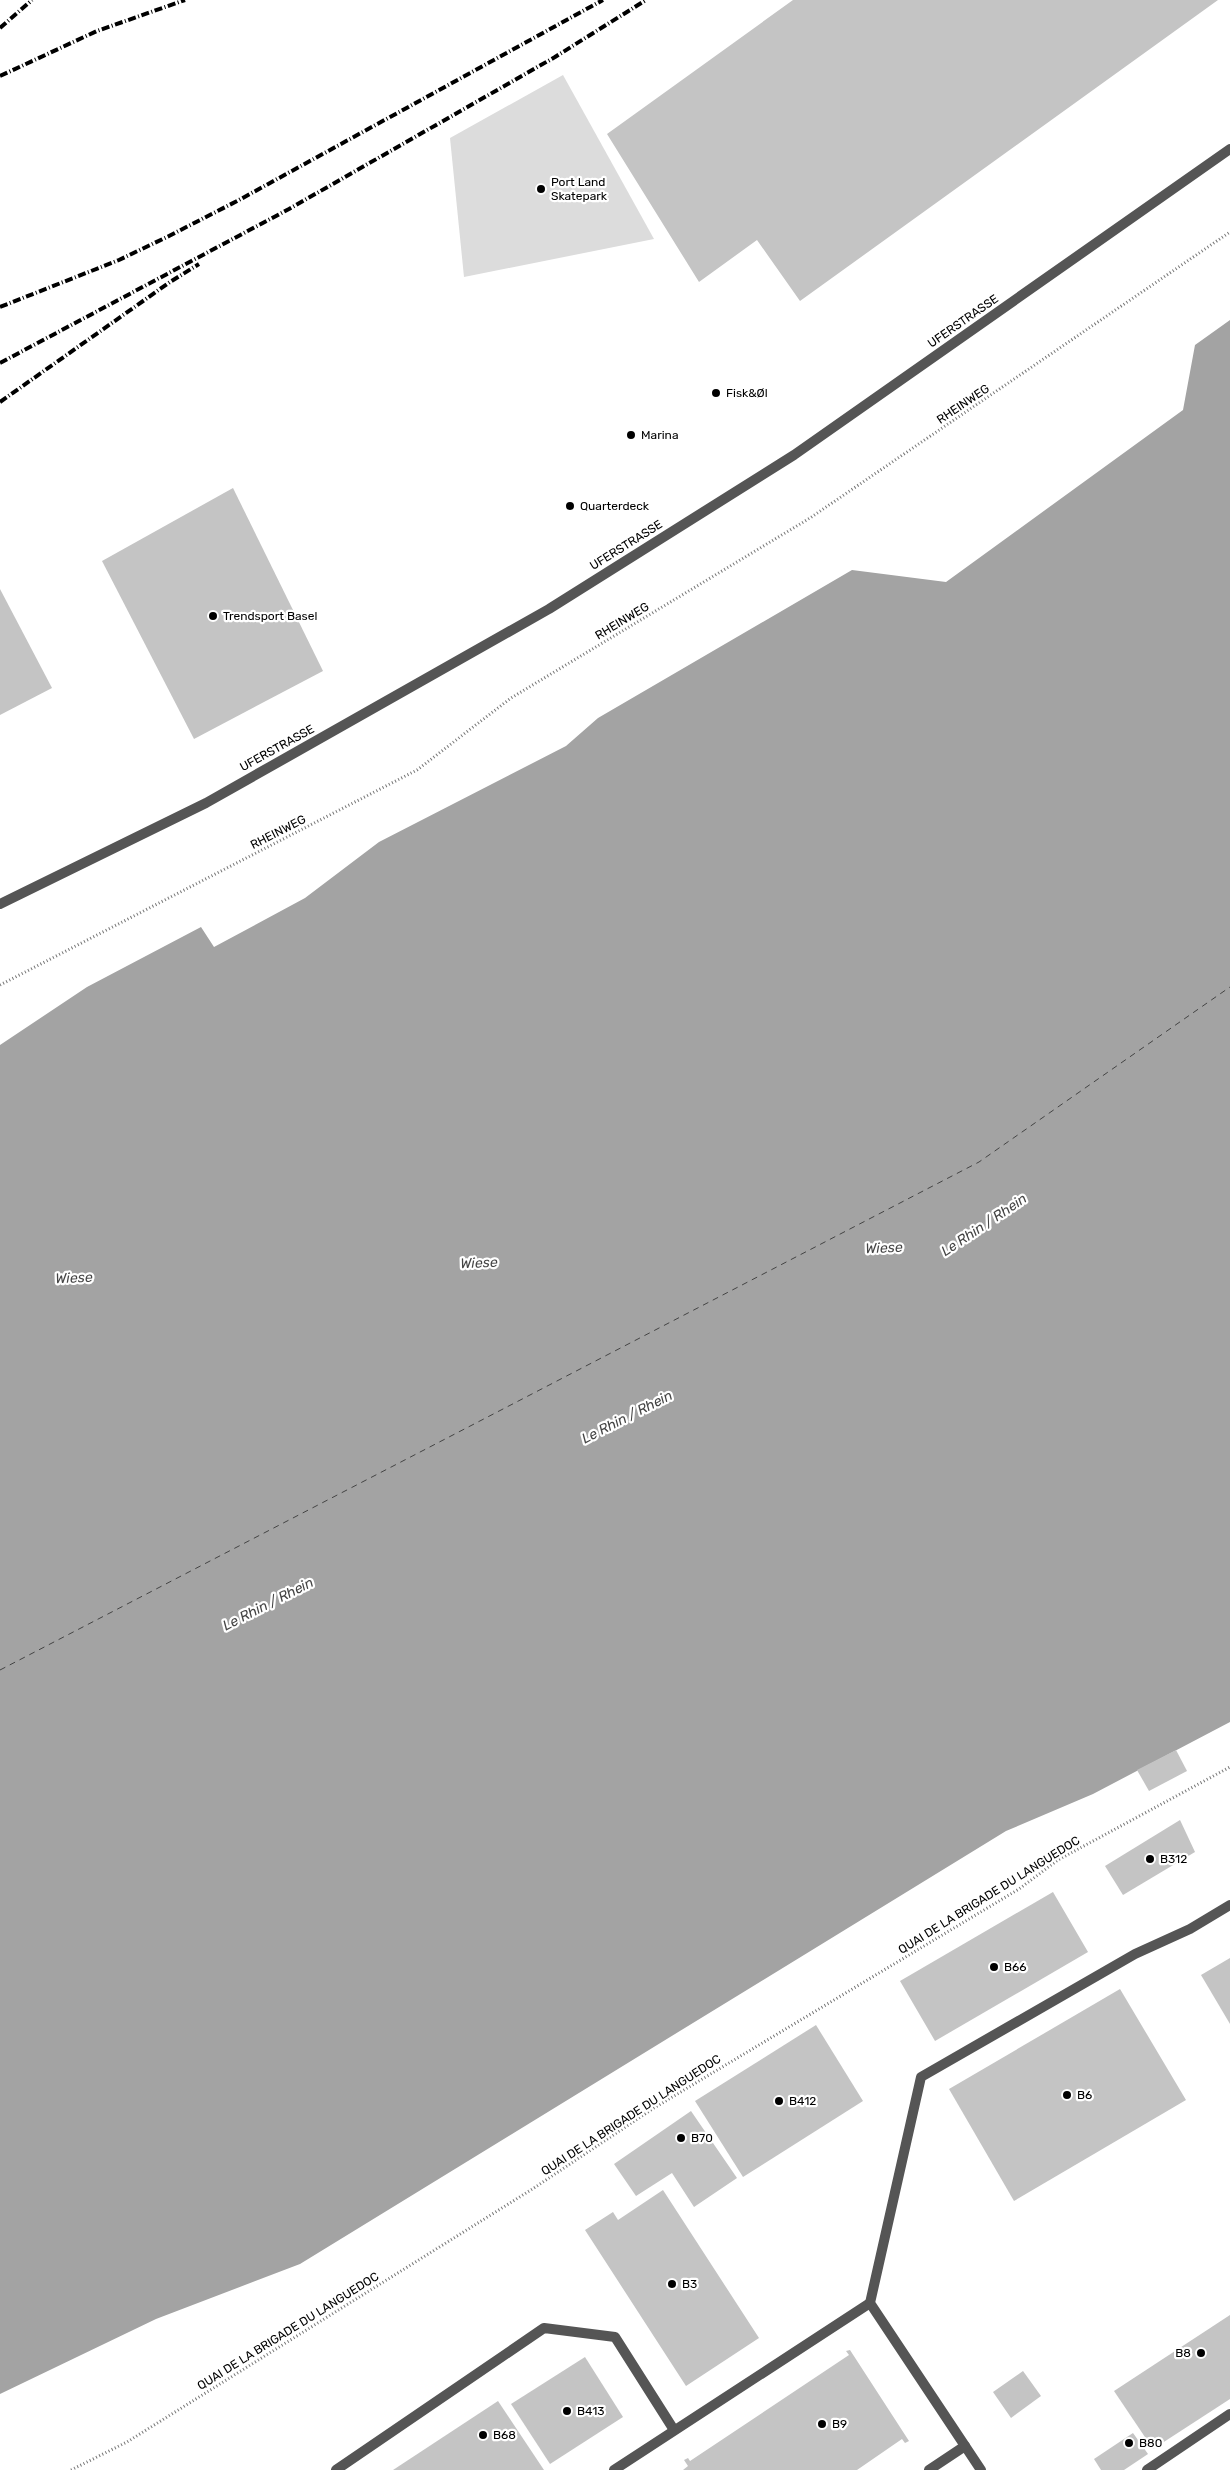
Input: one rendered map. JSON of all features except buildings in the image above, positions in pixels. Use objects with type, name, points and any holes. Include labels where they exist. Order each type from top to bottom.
[{"type":"street","name":"UFERSTRASSE","points":[[0,904],[206,803],[548,609],[794,455],[1230,149]]},
{"type":"street","points":[[614,2470],[870,2303],[921,2077],[1135,1954],[1190,1929],[1230,1905]]},
{"type":"street","points":[[870,2303],[981,2470]]},
{"type":"street","points":[[336,2470],[544,2328],[615,2337],[674,2430]]},
{"type":"street","points":[[1147,2470],[1230,2414]]},
{"type":"street","points":[[929,2470],[965,2446]]},
{"type":"path","name":"RHEINWEG","points":[[0,985],[417,770],[511,698],[810,518],[1230,232]]},
{"type":"path","name":"QUAI DE LA BRIGADE DU LANGUEDOC","points":[[71,2470],[126,2442],[534,2188],[654,2108],[1020,1889],[1058,1860],[1230,1767]]},
{"type":"shaded area","name":"Port Land Skatepark","points":[[563,75],[654,239],[464,277],[450,138]]},
{"type":"water","points":[[1230,320],[1230,1722],[1093,1794],[1006,1831],[300,2264],[156,2319],[0,2394],[0,1045],[87,987],[201,927],[214,947],[305,898],[379,842],[566,746],[598,718],[852,570],[946,582],[1183,410],[1195,345]]},
{"type":"ferry route","points":[[0,1670],[979,1162],[1230,987]]},
{"type":"railway","points":[[0,28],[32,0]]},
{"type":"railway","points":[[0,76],[97,31],[185,0]]},
{"type":"railway","points":[[0,307],[119,260],[169,236],[239,200],[603,0]]},
{"type":"railway","points":[[0,363],[289,209],[555,57],[646,0]]},
{"type":"railway","points":[[0,402],[170,282],[199,264]]},
{"type":"place","name":"Port Land Skatepark","points":[[541,189]]},
{"type":"place","name":"Fisk&Øl","points":[[716,393]]},
{"type":"place","name":"Marina","points":[[631,435]]},
{"type":"place","name":"Quarterdeck","points":[[570,506]]},
{"type":"place","name":"Trendsport Basel","points":[[213,616]]},
{"type":"place","name":"B312","points":[[1150,1859]]},
{"type":"place","name":"B66","points":[[994,1967]]},
{"type":"place","name":"B6","points":[[1067,2095]]},
{"type":"place","name":"B412","points":[[779,2101]]},
{"type":"place","name":"B70","points":[[681,2138]]},
{"type":"place","name":"B3","points":[[672,2284]]},
{"type":"place","name":"B8","points":[[1201,2353]]},
{"type":"place","name":"B413","points":[[567,2411]]},
{"type":"place","name":"B9","points":[[822,2424]]},
{"type":"place","name":"B68","points":[[483,2435]]},
{"type":"place","name":"B80","points":[[1129,2443]]},
{"type":"water label","name":"Le Rhin / Rhein","points":[[984,1225]]},
{"type":"water label","name":"Wiese","points":[[884,1248]]},
{"type":"water label","name":"Wiese","points":[[479,1263]]},
{"type":"water label","name":"Wiese","points":[[74,1278]]},
{"type":"water label","name":"Le Rhin / Rhein","points":[[627,1417]]},
{"type":"water label","name":"Le Rhin / Rhein","points":[[268,1604]]}]
